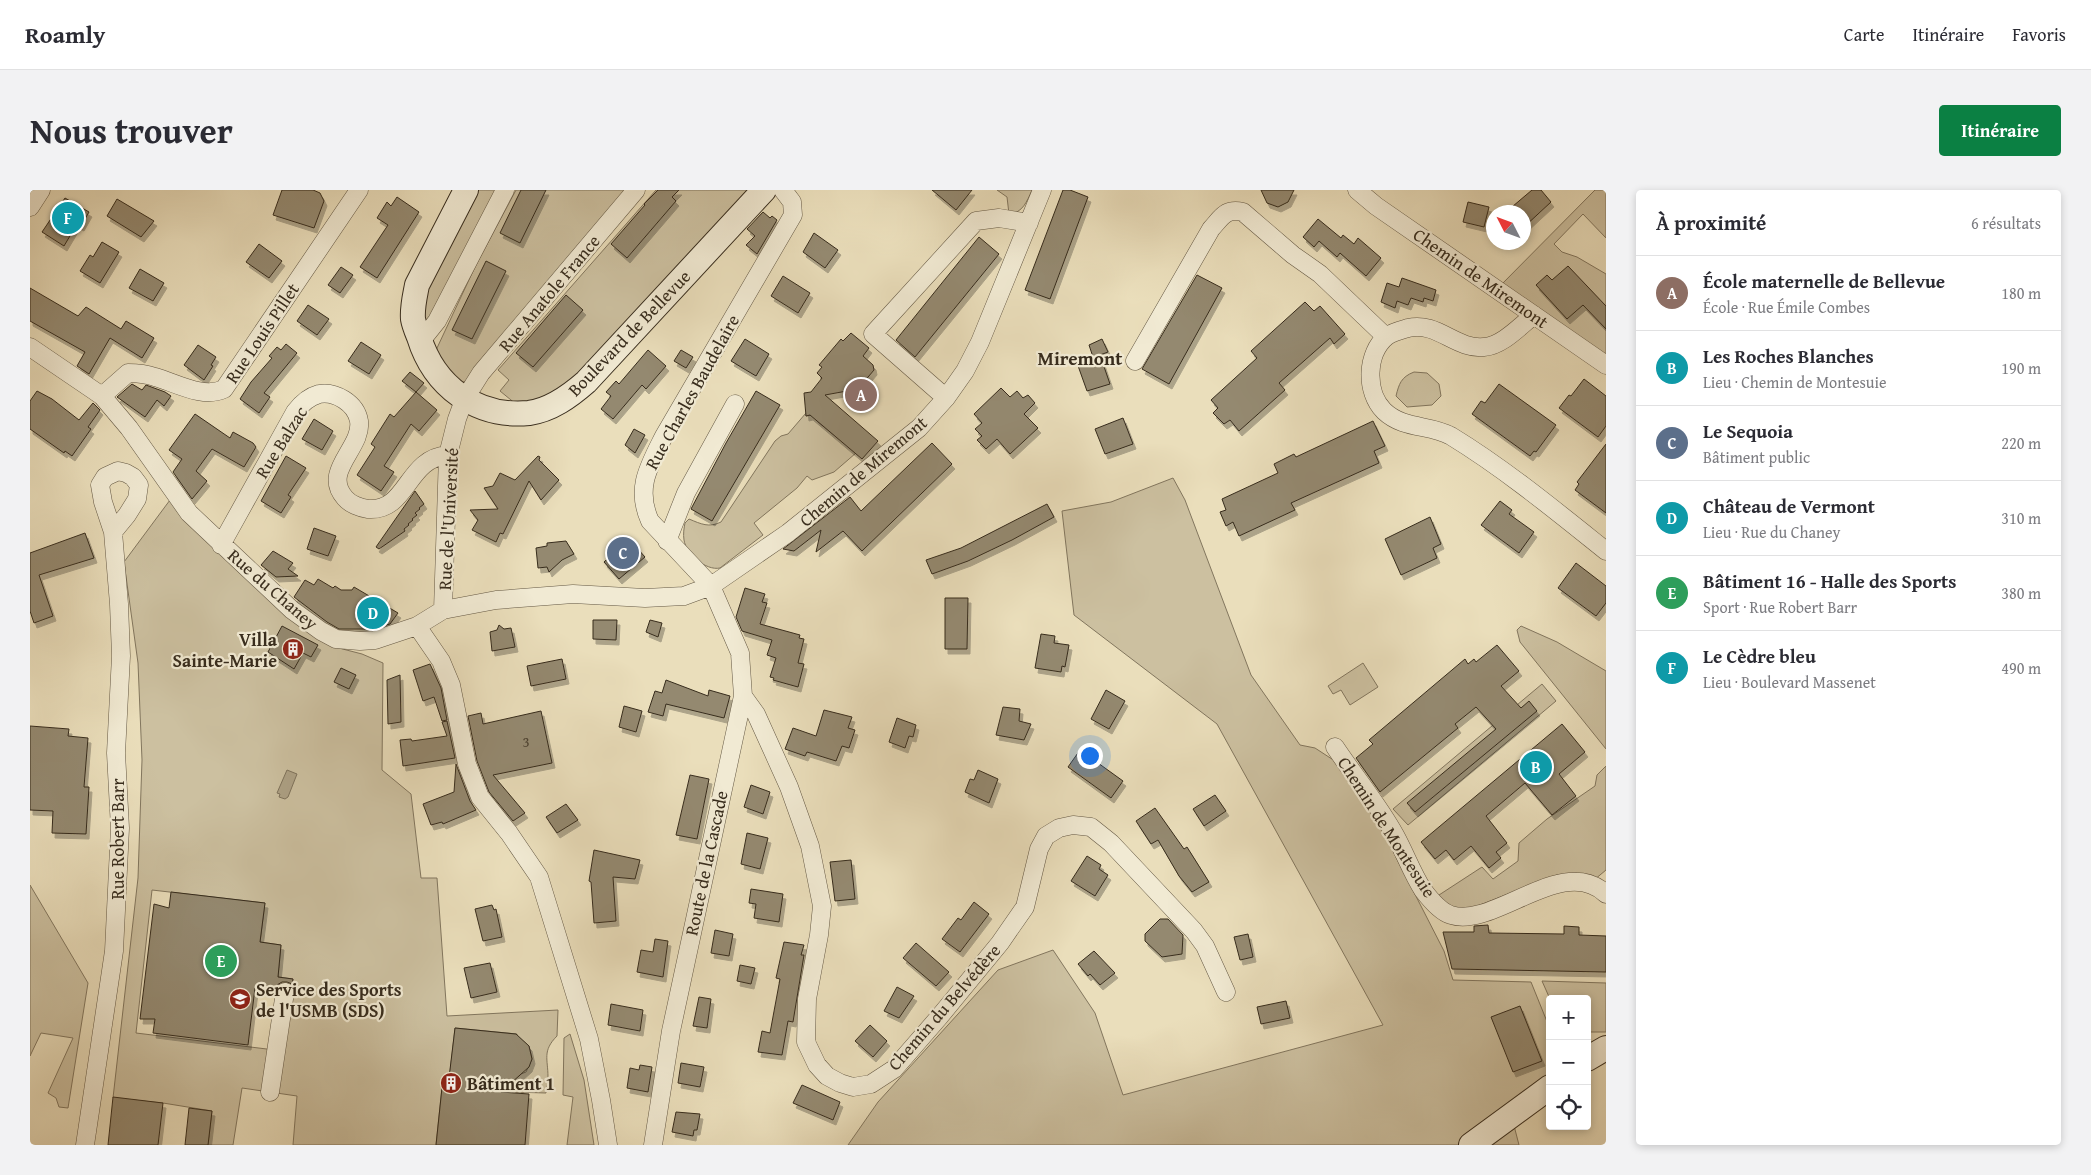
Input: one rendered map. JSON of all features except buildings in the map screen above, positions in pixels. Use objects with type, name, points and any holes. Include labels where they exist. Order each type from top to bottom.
[{"type":"main road","name":"Boulevard de Bellevue","points":[[466,190],[417,285],[413,320],[424,354],[434,371],[464,400],[493,410],[530,413],[562,401],[574,394],[764,190]]},
{"type":"main road","points":[[1591,1057],[1606,1048]]},
{"type":"main road","points":[[1471,1145],[1546,1090]]},
{"type":"street","points":[[30,207],[41,190]]},
{"type":"street","name":"Rue Louis Pillet","points":[[102,396],[128,373],[153,376],[203,392],[217,392],[224,389],[359,190]]},
{"type":"street","points":[[419,339],[425,336],[437,321],[505,190]]},
{"type":"street","name":"Rue Anatole France","points":[[464,400],[481,373],[636,190]]},
{"type":"street","name":"Rue Charles Baudelaire","points":[[711,586],[650,521],[642,497],[649,466],[793,215],[792,202],[783,190]]},
{"type":"street","name":"Chemin de Miremont","points":[[711,586],[788,533],[878,462],[919,428],[946,398],[965,371],[980,342],[1042,190]]},
{"type":"street","name":"Chemin de Miremont","points":[[1357,190],[1376,206],[1606,364]]},
{"type":"street","points":[[1135,361],[1210,229],[1225,213],[1233,210],[1243,212],[1293,255],[1320,274],[1386,337]]},
{"type":"street","points":[[946,398],[873,334],[976,221],[999,218],[1028,222]]},
{"type":"street","points":[[1534,315],[1502,340],[1485,348],[1462,343],[1435,330],[1423,327],[1411,328],[1386,337],[1372,359],[1370,371],[1372,390],[1384,411],[1403,422],[1449,435],[1492,464],[1606,550]]},
{"type":"street","name":"Rue du Chaney","points":[[30,347],[102,396],[129,428],[189,513],[292,610],[321,631],[336,639],[375,640],[417,626],[443,610],[496,600],[573,594],[645,598],[684,596],[711,586]]},
{"type":"street","name":"Rue Balzac","points":[[221,545],[295,412],[302,403],[319,394],[330,394],[346,401],[355,410],[359,420],[357,437],[340,467],[338,478],[338,486],[342,495],[348,502],[356,506],[367,509],[382,508],[390,504],[420,466],[431,458],[448,455]]},
{"type":"street","name":"Rue de l'Université","points":[[443,610],[448,455],[464,400]]},
{"type":"street","points":[[667,541],[686,493],[735,404]]},
{"type":"street","name":"Rue Robert Barr","points":[[85,1145],[115,941],[120,828],[116,753],[121,656],[119,604],[112,532]]},
{"type":"street","name":"Route de la Cascade","points":[[653,1145],[670,1031],[743,696],[743,669],[740,652],[711,586]]},
{"type":"street","points":[[417,626],[440,660],[451,685],[467,764],[480,797],[539,877],[588,1039],[608,1145]]},
{"type":"street","name":"Chemin du Belvédère","points":[[743,696],[756,714],[789,787],[810,846],[819,882],[822,906],[819,936],[807,999],[806,1042],[817,1065],[827,1076],[853,1087],[871,1084],[894,1069],[976,973],[1017,920],[1025,907],[1039,849],[1046,836],[1059,828],[1073,825],[1091,827],[1110,843],[1194,931],[1205,946],[1226,992]]},
{"type":"street","name":"Chemin de Montesuie","points":[[1335,747],[1353,775],[1370,794],[1392,829],[1423,890],[1450,915],[1473,916],[1529,893],[1571,881],[1598,886],[1606,894]]},
{"type":"street","points":[[270,1092],[285,992]]},
{"type":"shaded area","points":[[475,190],[502,190],[434,317],[426,321],[420,318],[419,307]]},
{"type":"shaded area","points":[[516,190],[628,190],[467,380],[460,384],[436,360],[437,348],[475,267]]},
{"type":"shaded area","points":[[656,190],[756,190],[583,381],[522,409],[500,391],[509,380],[498,370]]},
{"type":"shaded area","points":[[997,190],[1032,190],[1021,209],[1009,214],[1007,197]]},
{"type":"shaded area","points":[[1595,190],[1606,190],[1606,238],[1583,214],[1554,244],[1562,252],[1577,257],[1606,274],[1606,358],[1500,286]]},
{"type":"shaded area","points":[[1414,372],[1427,373],[1439,384],[1441,396],[1432,405],[1407,407],[1396,396],[1401,381]]},
{"type":"shaded area","points":[[806,413],[806,416],[813,415],[818,422],[856,453],[834,472],[812,480],[807,476],[797,488],[754,523],[763,535],[720,568],[709,567],[697,560],[688,551],[684,540],[685,523],[689,519],[709,525],[721,522],[775,441],[781,436],[788,434]]},
{"type":"shaded area","points":[[1173,478],[1185,500],[1251,675],[1300,745],[1315,748],[1338,763],[1379,824],[1444,951],[1453,980],[1531,982],[1546,1019],[1546,1083],[1510,1110],[1519,1145],[848,1145],[878,1102],[998,970],[1053,950],[1095,1013],[1123,1095],[1383,1025],[1217,724],[1074,615],[1062,511],[1111,502]]},
{"type":"shaded area","points":[[170,500],[331,646],[362,654],[383,663],[382,770],[411,794],[421,878],[437,878],[447,1016],[558,1010],[557,1036],[549,1046],[547,1055],[548,1077],[546,1093],[512,1092],[513,1077],[526,1072],[532,1059],[529,1046],[517,1034],[455,1028],[450,1072],[507,1072],[506,1091],[459,1087],[459,1079],[443,1078],[436,1145],[293,1145],[297,1096],[242,1088],[233,1145],[208,1145],[212,1111],[163,1103],[113,1098],[138,878],[142,760],[138,663],[124,562]],"holes":[[[152,890],[265,903],[260,942],[281,945],[278,977],[293,979],[283,1051],[136,1033]]]},
{"type":"shaded area","points":[[1521,626],[1557,642],[1606,671],[1606,749],[1520,642],[1517,630]]},
{"type":"shaded area","points":[[1363,663],[1378,687],[1350,705],[1341,690],[1333,694],[1328,686]]},
{"type":"shaded area","points":[[1542,684],[1556,701],[1408,825],[1393,809]]},
{"type":"shaded area","points":[[1606,766],[1606,870],[1594,880],[1576,873],[1557,875],[1472,908],[1451,909],[1439,895],[1482,867],[1493,879],[1518,861],[1519,843],[1547,819],[1595,786],[1597,775]]},
{"type":"shaded area","points":[[287,770],[297,774],[288,797],[285,799],[279,797],[280,794],[277,793]]},
{"type":"shaded area","points":[[30,885],[88,983],[68,1108],[59,1107],[56,1098],[48,1093],[73,1038],[41,1033],[30,1056]]},
{"type":"shaded area","points":[[1542,981],[1606,983],[1606,1032],[1591,1032],[1591,995],[1548,995]]},
{"type":"shaded area","points":[[570,1034],[584,1080],[594,1145],[567,1145],[573,1097],[563,1095],[564,1038]]},
{"type":"place","name":"Le Cèdre bleu","points":[[68,218]]},
{"type":"place","name":"École maternelle de Bellevue","points":[[861,395]]},
{"type":"place","name":"Le Sequoia","points":[[623,553]]},
{"type":"place","name":"Château de Vermont","points":[[373,613]]},
{"type":"place","name":"Villa Sainte-Marie","points":[[293,649]]},
{"type":"place","name":"Les Roches Blanches","points":[[1536,767]]},
{"type":"place","name":"Bâtiment 16 - Halle des Sports","points":[[221,961]]},
{"type":"place","name":"Service des Sports de l'USMB (SDS)","points":[[240,999]]},
{"type":"place","name":"Bâtiment 1","points":[[451,1083]]},
{"type":"district","name":"Miremont","points":[[1080,358]]}]
